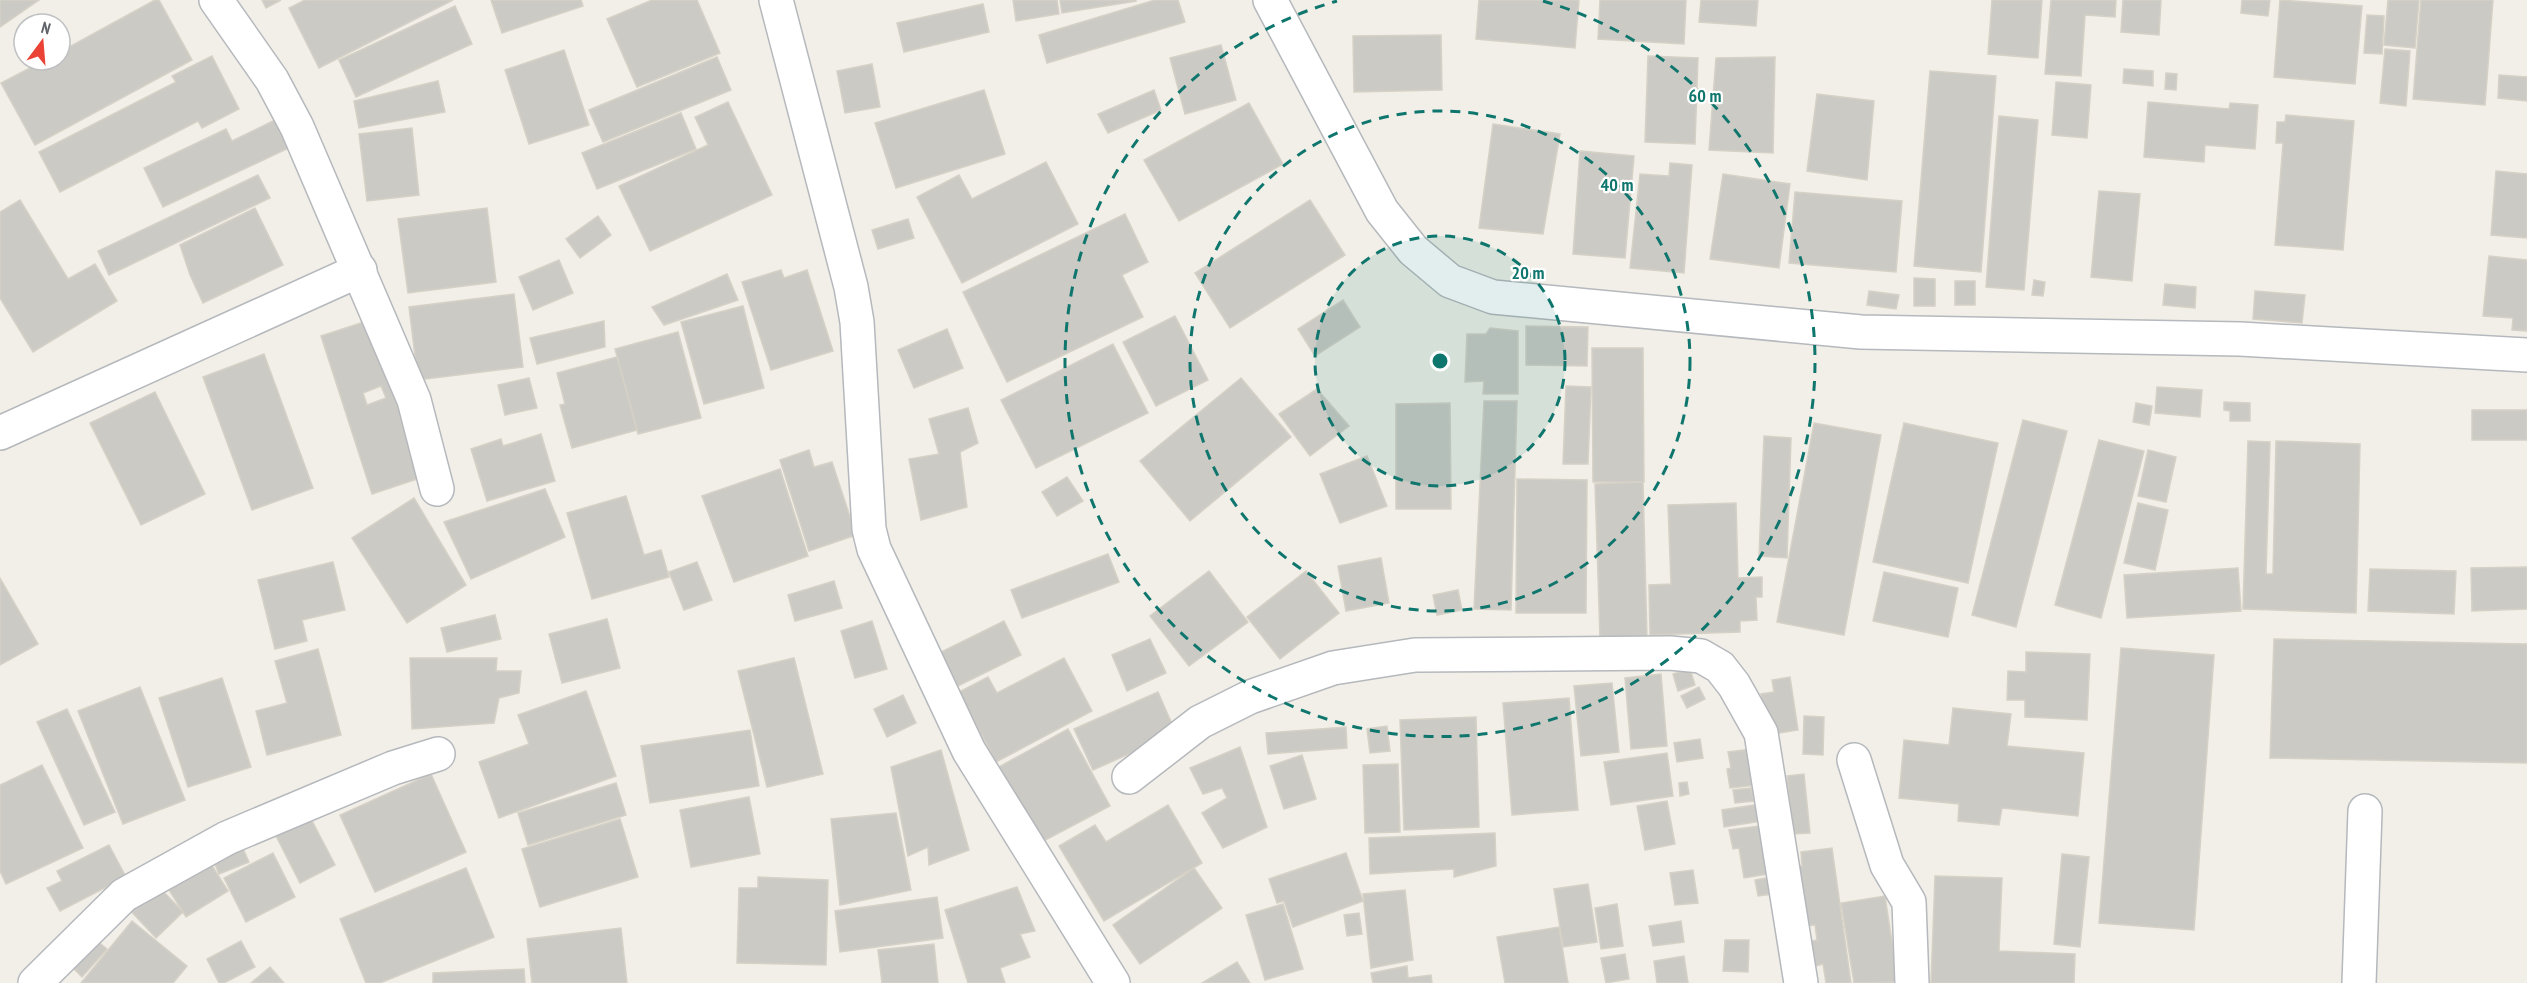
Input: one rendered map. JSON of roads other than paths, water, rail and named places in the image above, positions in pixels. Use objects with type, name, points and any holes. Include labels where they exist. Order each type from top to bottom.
[{"type":"street","points":[[216,0],[272,80],[297,127],[414,400],[437,489]]},
{"type":"street","points":[[776,0],[851,287],[857,322],[869,529],[874,549],[969,751],[1113,983]]},
{"type":"street","points":[[1270,0],[1382,211],[1413,250],[1450,281],[1493,297],[1861,332],[2240,339],[2527,355]]},
{"type":"street","points":[[0,433],[360,270]]},
{"type":"street","points":[[1129,777],[1200,722],[1250,697],[1333,668],[1414,655],[1670,652],[1701,656],[1720,667],[1734,685],[1761,733],[1801,983]]},
{"type":"street","points":[[35,983],[124,895],[227,838],[393,768],[438,754]]},
{"type":"street","points":[[1854,760],[1887,866],[1908,902],[1912,983]]},
{"type":"street","points":[[2358,983],[2365,811]]}]
